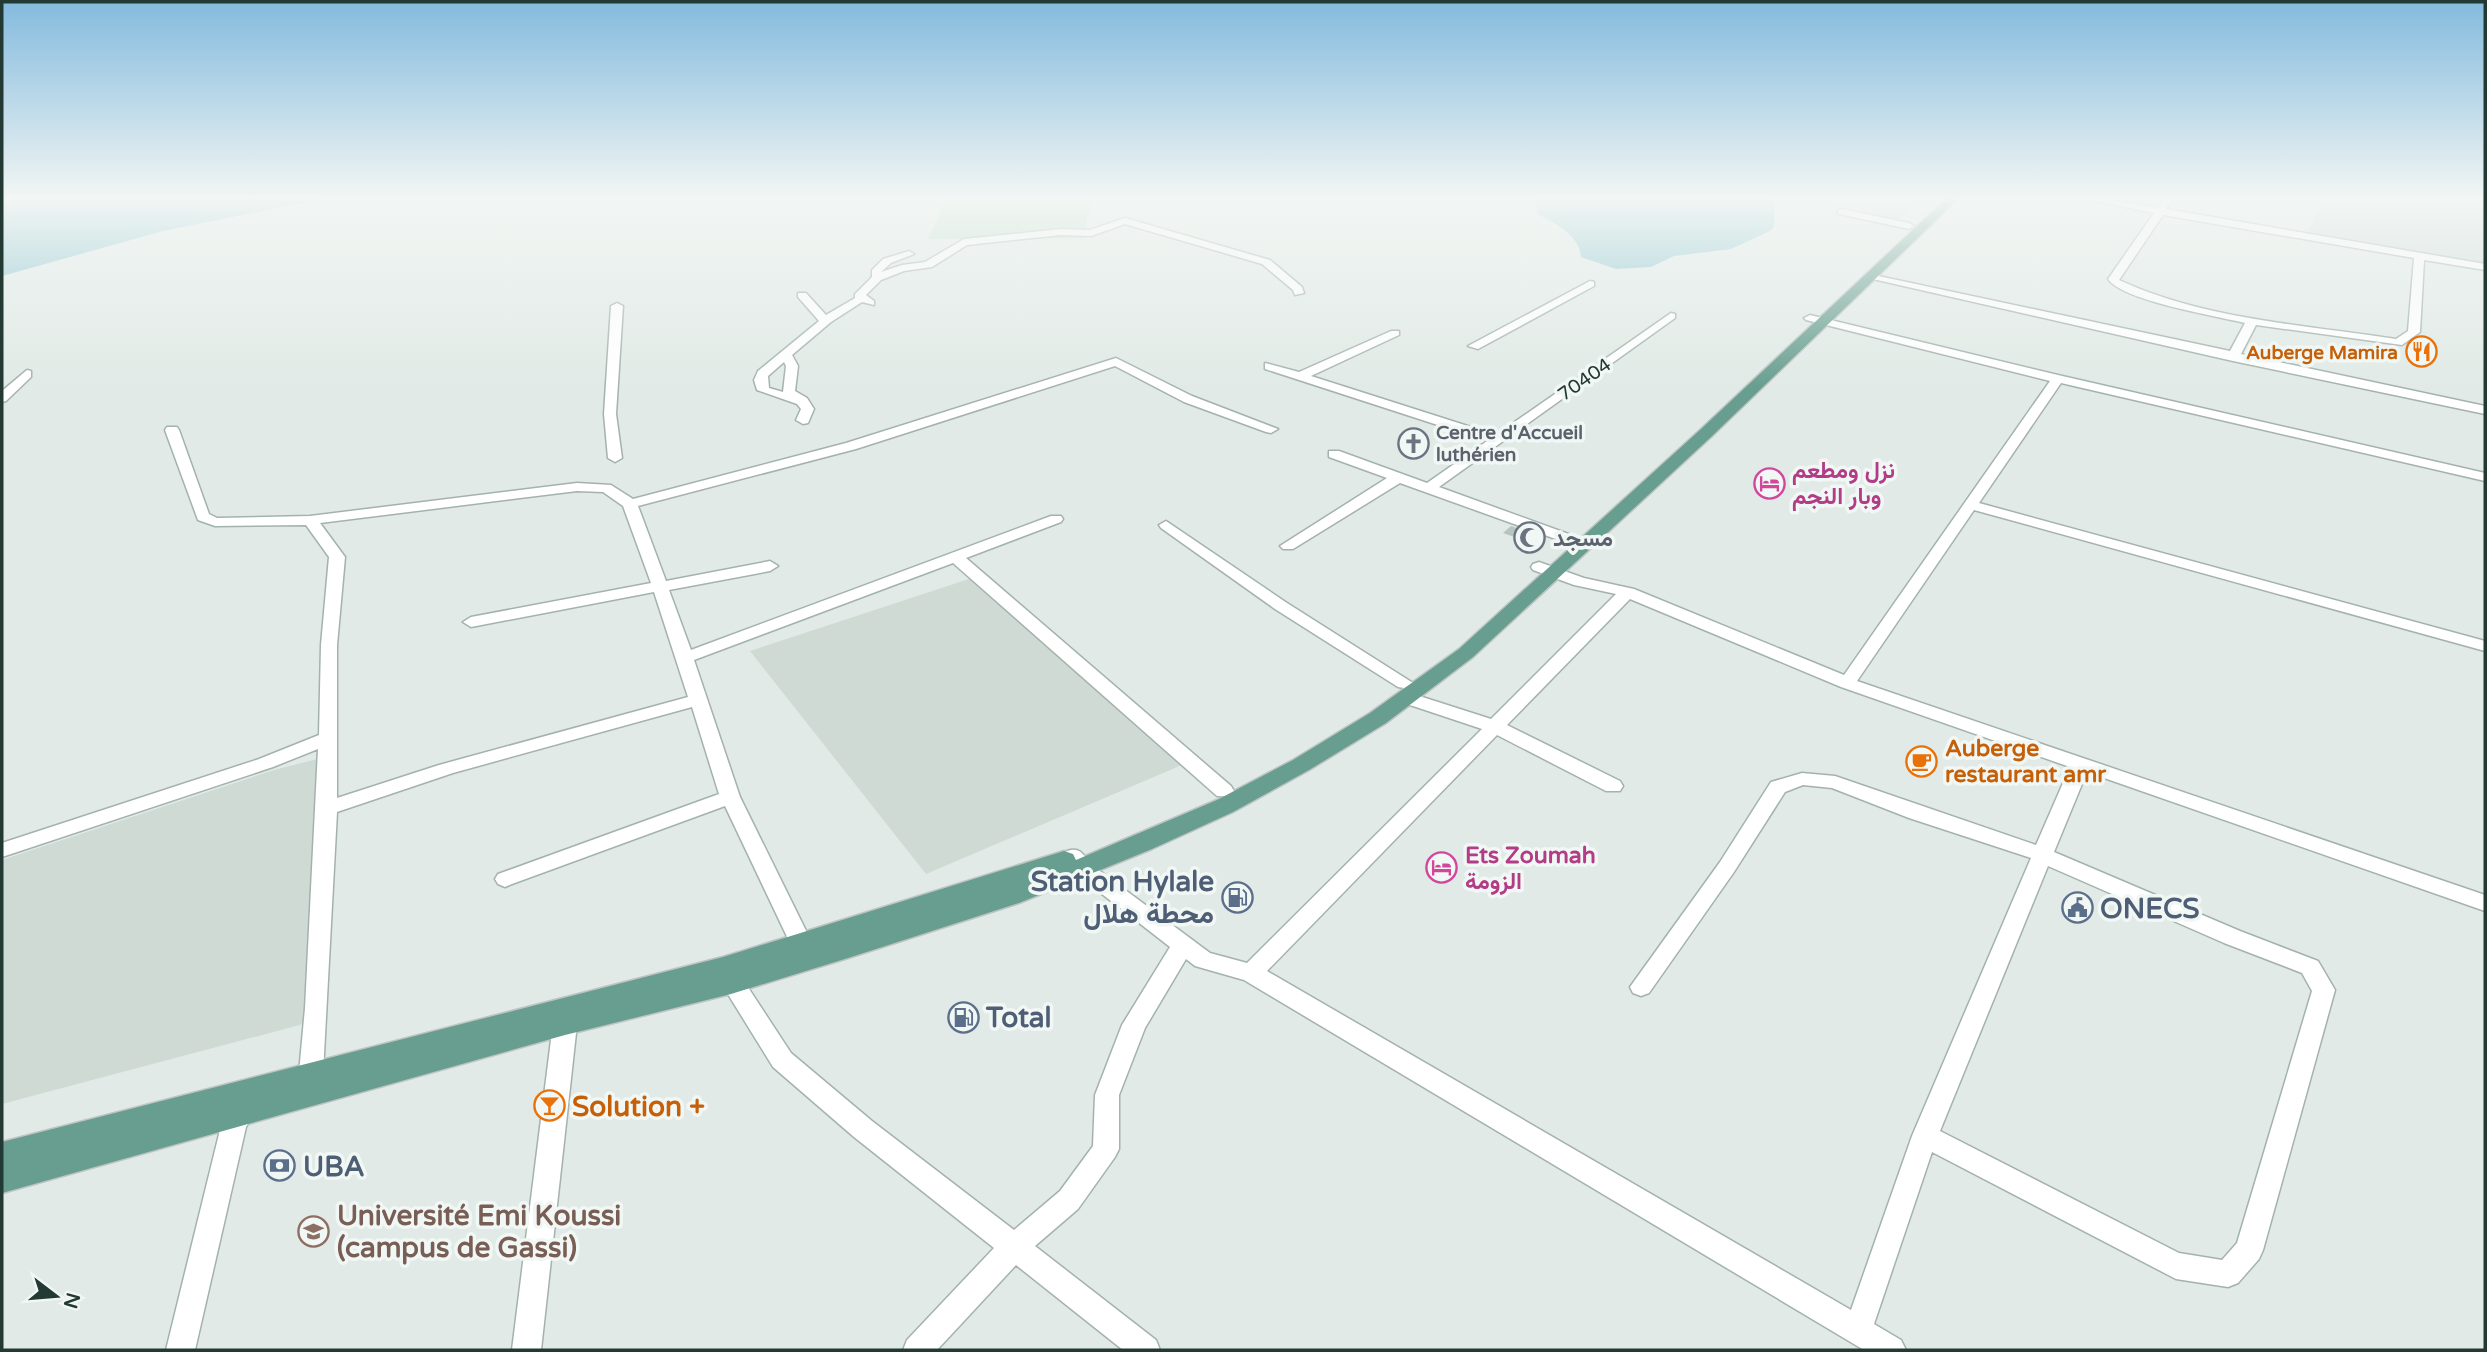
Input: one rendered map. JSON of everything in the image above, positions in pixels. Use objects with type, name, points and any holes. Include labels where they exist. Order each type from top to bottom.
[{"type":"main road","points":[[2,1156],[311,1073],[727,975],[801,943],[1078,862],[1225,806],[1301,765],[1406,691],[1466,653],[1546,570],[1817,320],[1874,262]]},
{"type":"main road","points":[[1546,570],[1569,540],[1885,262]]},
{"type":"main road","points":[[2,1179],[565,1024],[727,975],[1010,896],[1224,791],[1406,691]]},
{"type":"street","points":[[877,278],[876,272],[886,262]]},
{"type":"street","points":[[803,420],[808,409],[802,401],[763,390],[760,380],[762,374],[827,320],[864,302],[859,296],[877,278],[902,268],[933,262]]},
{"type":"street","points":[[1266,262],[1278,269],[1299,293]]},
{"type":"street","points":[[2125,262],[2113,279],[2147,297],[2252,321],[2398,343],[2414,332],[2420,262]]},
{"type":"street","points":[[2456,262],[2485,267]]},
{"type":"street","points":[[1869,277],[2485,410]]},
{"type":"street","points":[[1474,346],[1504,327],[1590,284]]},
{"type":"street","points":[[802,295],[825,321],[827,320]]},
{"type":"street","points":[[615,458],[610,414],[617,306]]},
{"type":"street","name":"70404","points":[[1427,489],[1671,316]]},
{"type":"street","points":[[1817,320],[2058,379],[2485,477]]},
{"type":"street","points":[[2233,357],[2252,321]]},
{"type":"street","points":[[1302,375],[1395,333]]},
{"type":"street","points":[[786,356],[792,366],[789,392],[796,399]]},
{"type":"street","points":[[630,504],[851,446],[1115,362],[1188,399],[1270,429]]},
{"type":"street","points":[[1269,366],[1497,440]]},
{"type":"street","points":[[2,398],[27,374]]},
{"type":"street","points":[[1847,683],[2058,379]]},
{"type":"street","points":[[172,430],[203,517],[215,522],[240,524],[310,520],[577,487],[604,486],[617,490],[630,504],[685,658],[730,797],[801,943]]},
{"type":"street","points":[[1334,454],[1569,540]]},
{"type":"street","points":[[1288,546],[1397,478]]},
{"type":"street","points":[[1971,505],[2485,646]]},
{"type":"street","points":[[685,658],[1056,519]]},
{"type":"street","points":[[310,520],[337,557],[329,645],[327,808],[311,1073]]},
{"type":"street","points":[[1166,525],[1406,691],[1493,726],[1613,786]]},
{"type":"street","points":[[956,558],[1224,791]]},
{"type":"street","points":[[471,622],[770,566]]},
{"type":"street","points":[[1546,570],[1580,582],[1628,592],[1847,683],[2485,903]]},
{"type":"street","points":[[1251,973],[1628,592]]},
{"type":"street","points":[[327,808],[446,769],[697,700]]},
{"type":"street","points":[[2,850],[265,763],[329,738]]},
{"type":"street","points":[[1858,1330],[1925,1136],[2081,763]]},
{"type":"street","points":[[1641,987],[1727,867],[1777,787],[1802,779],[1835,782],[1916,813],[2043,855],[2232,937],[2310,967],[2324,990],[2249,1250],[2228,1274],[2176,1266],[1925,1136]]},
{"type":"street","points":[[505,879],[730,797]]},
{"type":"street","points":[[1078,862],[1203,960],[1251,973],[1891,1350]]},
{"type":"street","points":[[916,1350],[1014,1247],[1069,1200],[1106,1149],[1107,1095],[1111,1083],[1134,1025],[1183,944]]},
{"type":"street","points":[[727,975],[782,1060],[863,1129],[1146,1350]]},
{"type":"street","points":[[526,1350],[565,1024]]},
{"type":"street","points":[[180,1350],[234,1126],[241,1113]]},
{"type":"shaded area","points":[[972,578],[1189,762],[926,874],[750,651]]},
{"type":"shaded area","points":[[325,757],[311,1022],[2,1104],[2,860],[274,770]]},
{"type":"water","points":[[2,262],[52,262],[2,276]]},
{"type":"water","points":[[1596,262],[1661,262],[1651,267],[1616,269]]},
{"type":"building","name":"مسجد","points":[[1511,526],[1543,537],[1535,544],[1503,533]]},
{"type":"place","name":"Auberge Mamira","points":[[2421,352]]},
{"type":"place","name":"Centre d'Accueil luthérien","points":[[1413,443]]},
{"type":"place","name":"نزل ومطعم وبار النجم","points":[[1769,483]]},
{"type":"place","name":"مسجد","points":[[1530,538]]},
{"type":"place","name":"Auberge restaurant amr","points":[[1922,761]]},
{"type":"place","name":"Ets Zoumah الزومة","points":[[1442,868]]},
{"type":"place","name":"Station Hylale محطة هلال","points":[[1237,897]]},
{"type":"place","name":"ONECS","points":[[2077,908]]},
{"type":"place","name":"Total","points":[[963,1017]]},
{"type":"place","name":"Solution +","points":[[549,1106]]},
{"type":"place","name":"UBA","points":[[280,1166]]},
{"type":"place","name":"Université Emi Koussi (campus de Gassi)","points":[[314,1231]]}]
